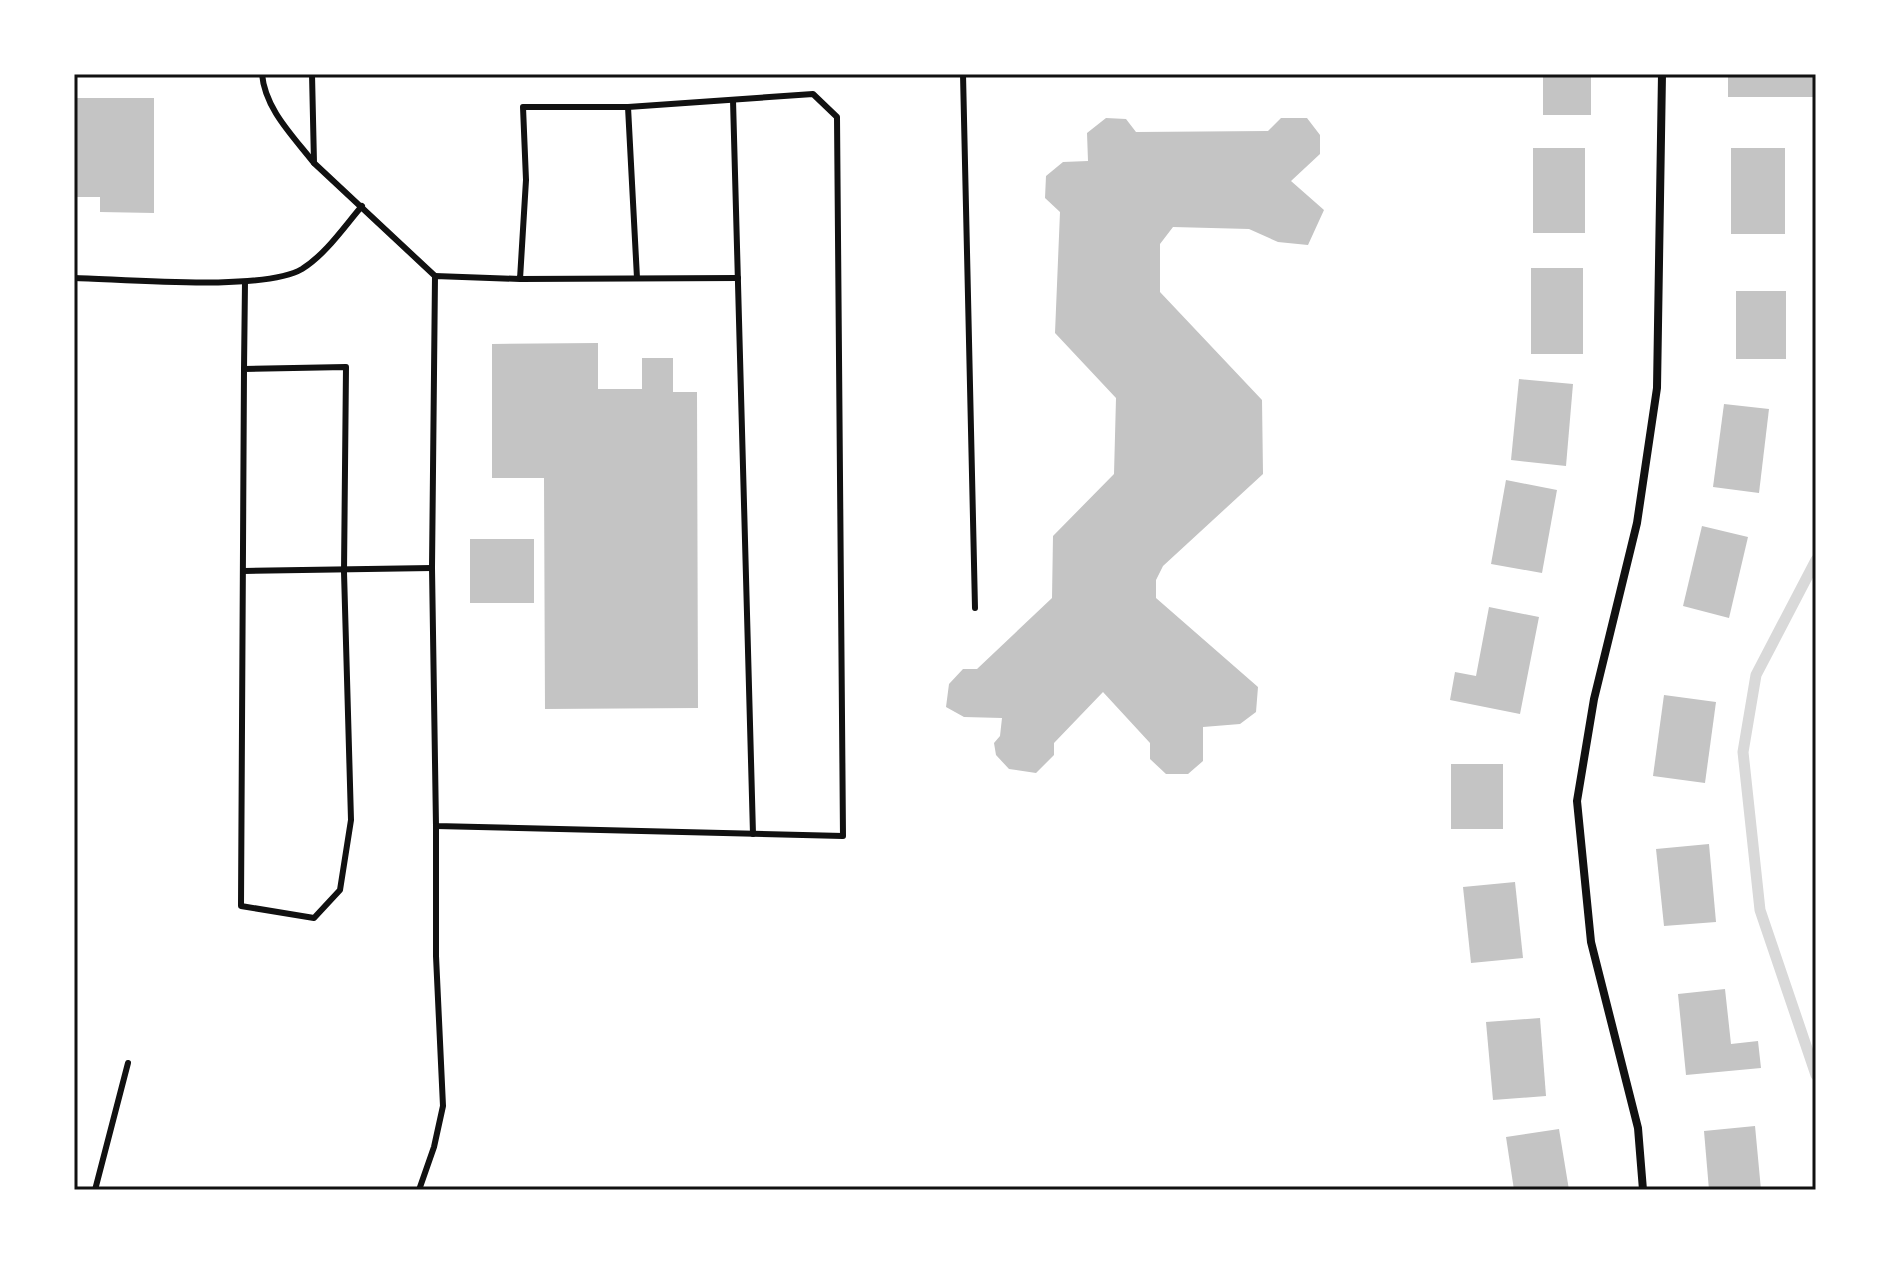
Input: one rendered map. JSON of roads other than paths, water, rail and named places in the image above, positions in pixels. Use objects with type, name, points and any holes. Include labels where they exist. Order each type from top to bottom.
[{"type":"street","points":[[1643,1190],[1638,1128],[1591,942],[1577,801],[1594,699],[1637,523],[1657,388],[1662,74]]},
{"type":"lane","points":[[262,74],[264,90],[277,116],[314,163],[435,276],[520,279],[738,278]]},
{"type":"lane","points":[[312,74],[314,163]]},
{"type":"lane","points":[[963,74],[975,608]]},
{"type":"lane","points":[[436,826],[843,836],[837,117],[813,94],[628,107],[523,107],[526,180],[520,279]]},
{"type":"lane","points":[[733,100],[753,834]]},
{"type":"lane","points":[[628,107],[637,278]]},
{"type":"lane","points":[[74,278],[245,282],[300,270],[329,245],[362,206]]},
{"type":"lane","points":[[419,1190],[434,1147],[443,1106],[436,956],[432,568],[435,276]]},
{"type":"lane","points":[[244,369],[346,367],[344,572],[351,820],[340,890],[314,918],[241,906],[244,571],[244,369],[245,282]]},
{"type":"lane","points":[[244,571],[344,572],[432,568]]},
{"type":"lane","points":[[95,1190],[128,1063]]},
{"type":"waterway","points":[[1816,560],[1756,675],[1743,752],[1760,910],[1816,1075]]}]
